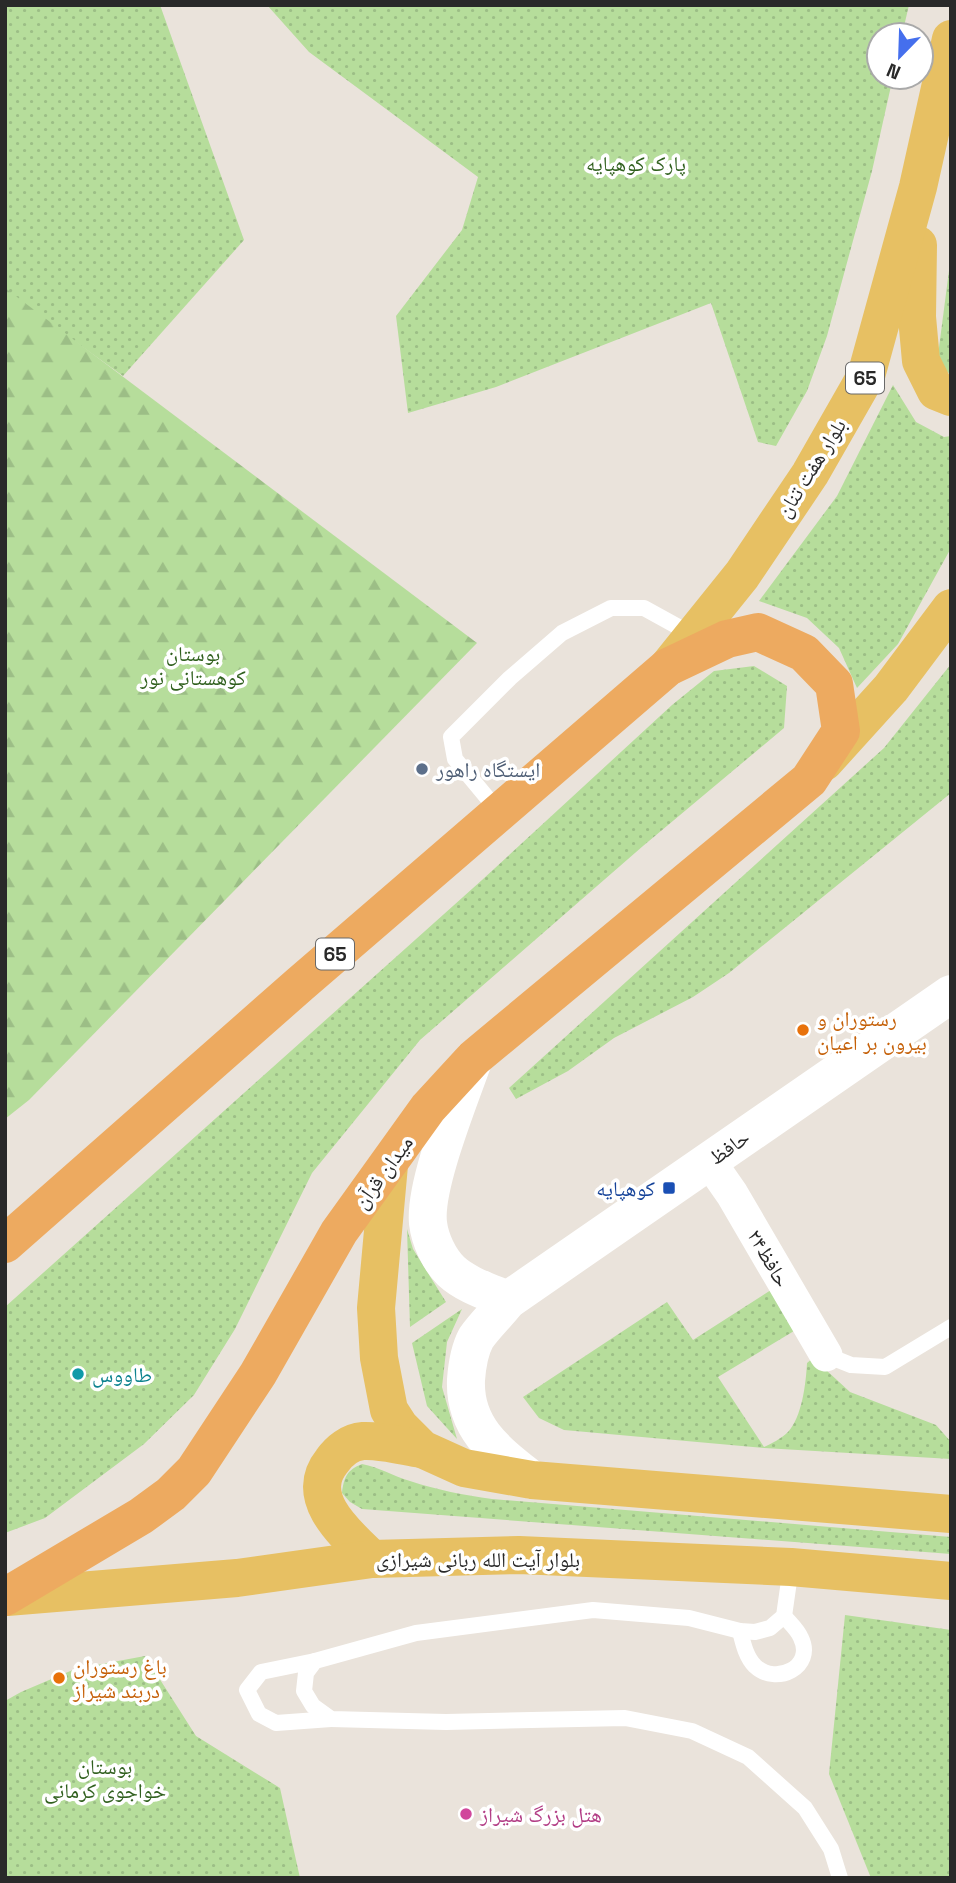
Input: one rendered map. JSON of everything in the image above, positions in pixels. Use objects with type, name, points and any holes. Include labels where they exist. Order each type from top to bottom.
[{"type":"highway","name":"65","points":[[5,1244],[668,667],[727,639],[758,632],[804,653],[834,684],[841,732],[809,780]]},
{"type":"highway","name":"میدان قرآن","points":[[6,1597],[141,1516],[171,1494],[194,1471],[258,1374],[339,1232],[428,1108],[474,1058],[809,780]]},
{"type":"main road","name":"بلوار هفت تنان","points":[[668,667],[742,575],[803,485],[866,376],[918,187],[951,39]]},
{"type":"main road","points":[[918,187],[917,317],[921,361],[936,391],[951,397]]},
{"type":"main road","name":"65","points":[[809,780],[891,688],[951,608]]},
{"type":"main road","name":"حافظ","points":[[532,1480],[495,1451],[476,1426],[466,1396],[467,1363],[476,1339],[508,1300],[951,994]]},
{"type":"main road","points":[[474,1058],[436,1173],[428,1204],[428,1221],[431,1241],[450,1270],[469,1283],[508,1300]]},
{"type":"main road","points":[[389,1165],[376,1308],[379,1358],[389,1410],[400,1427],[422,1449]]},
{"type":"main road","points":[[372,1559],[341,1530],[326,1506],[321,1483],[327,1467],[341,1450],[362,1441],[422,1449],[464,1468],[532,1480],[951,1514]]},
{"type":"main road","name":"بلوار آیت الله ربانی شیرازی","points":[[6,1597],[237,1578],[372,1559],[519,1555],[791,1567],[951,1581]]},
{"type":"street","name":"حافظ۲۴","points":[[709,1161],[732,1194],[826,1356]]},
{"type":"lane","points":[[499,812],[455,759],[451,737],[510,678],[562,633],[611,608],[644,608],[693,635]]},
{"type":"lane","points":[[826,1356],[851,1366],[885,1367],[951,1327]]},
{"type":"lane","points":[[791,1567],[784,1616],[770,1628],[755,1632],[740,1631],[689,1618],[593,1610],[416,1633],[315,1661],[261,1672],[247,1690],[259,1714],[275,1723],[331,1719],[446,1722],[625,1718],[692,1731],[748,1757],[805,1808],[831,1849],[840,1878]]},
{"type":"lane","points":[[740,1631],[745,1651],[755,1666],[768,1674],[783,1675],[797,1667],[804,1652],[801,1638],[784,1616]]},
{"type":"lane","points":[[315,1661],[306,1672],[304,1691],[313,1706],[331,1719]]},
{"type":"green space","points":[[5,5],[160,5],[244,240],[123,376],[5,291]]},
{"type":"green space","name":"پارک کوهپایه","points":[[267,5],[909,5],[905,21],[865,21],[865,91],[890,91],[872,171],[827,336],[807,391],[776,446],[758,442],[711,303],[496,387],[408,413],[396,316],[462,230],[478,177],[309,52]]},
{"type":"green space","points":[[951,255],[951,375],[937,363]]},
{"type":"green space","name":"بوستان کوهستانی نور","points":[[5,288],[477,643],[29,1100],[5,1119]]},
{"type":"green space","points":[[893,385],[916,422],[944,437],[951,436],[951,548],[898,644],[857,688],[839,648],[807,618],[759,601],[837,496]]},
{"type":"green space","points":[[951,664],[951,793],[729,973],[693,997],[614,1038],[568,1071],[516,1099],[509,1088],[884,748]]},
{"type":"green space","points":[[754,666],[787,686],[784,728],[643,846],[420,1040],[312,1173],[235,1329],[194,1395],[144,1444],[45,1518],[5,1533],[5,1307],[482,880],[672,705],[714,671]]},
{"type":"green space","points":[[407,1229],[413,1249],[446,1302],[410,1327]]},
{"type":"green space","points":[[771,1290],[794,1331],[718,1377],[764,1447],[783,1436],[793,1426],[802,1399],[807,1363],[813,1358],[850,1392],[936,1425],[951,1442],[951,1459],[764,1448],[564,1430],[539,1418],[523,1397],[667,1302],[693,1340]]},
{"type":"green space","points":[[462,1309],[447,1342],[442,1387],[457,1439],[427,1406],[412,1343]]},
{"type":"green space","points":[[362,1464],[430,1487],[492,1499],[951,1537],[951,1554],[362,1509],[342,1493],[347,1475]]},
{"type":"green space","points":[[845,1615],[951,1630],[951,1878],[871,1878],[829,1774]]},
{"type":"green space","name":"بوستان خواجوی کرمانی","points":[[145,1656],[196,1736],[280,1788],[300,1878],[5,1878],[5,1701],[75,1669]]},
{"type":"place","name":"ایستگاه راهور","points":[[422,769]]},
{"type":"place","name":"رستوران و بیرون بر اعيان","points":[[803,1030]]},
{"type":"place","name":"کوهپایه","points":[[669,1188]]},
{"type":"place","name":"طاووس","points":[[78,1374]]},
{"type":"place","name":"باغ رستوران دربند شیراز","points":[[59,1678]]},
{"type":"place","name":"هتل بزرگ شیراز","points":[[466,1814]]}]
